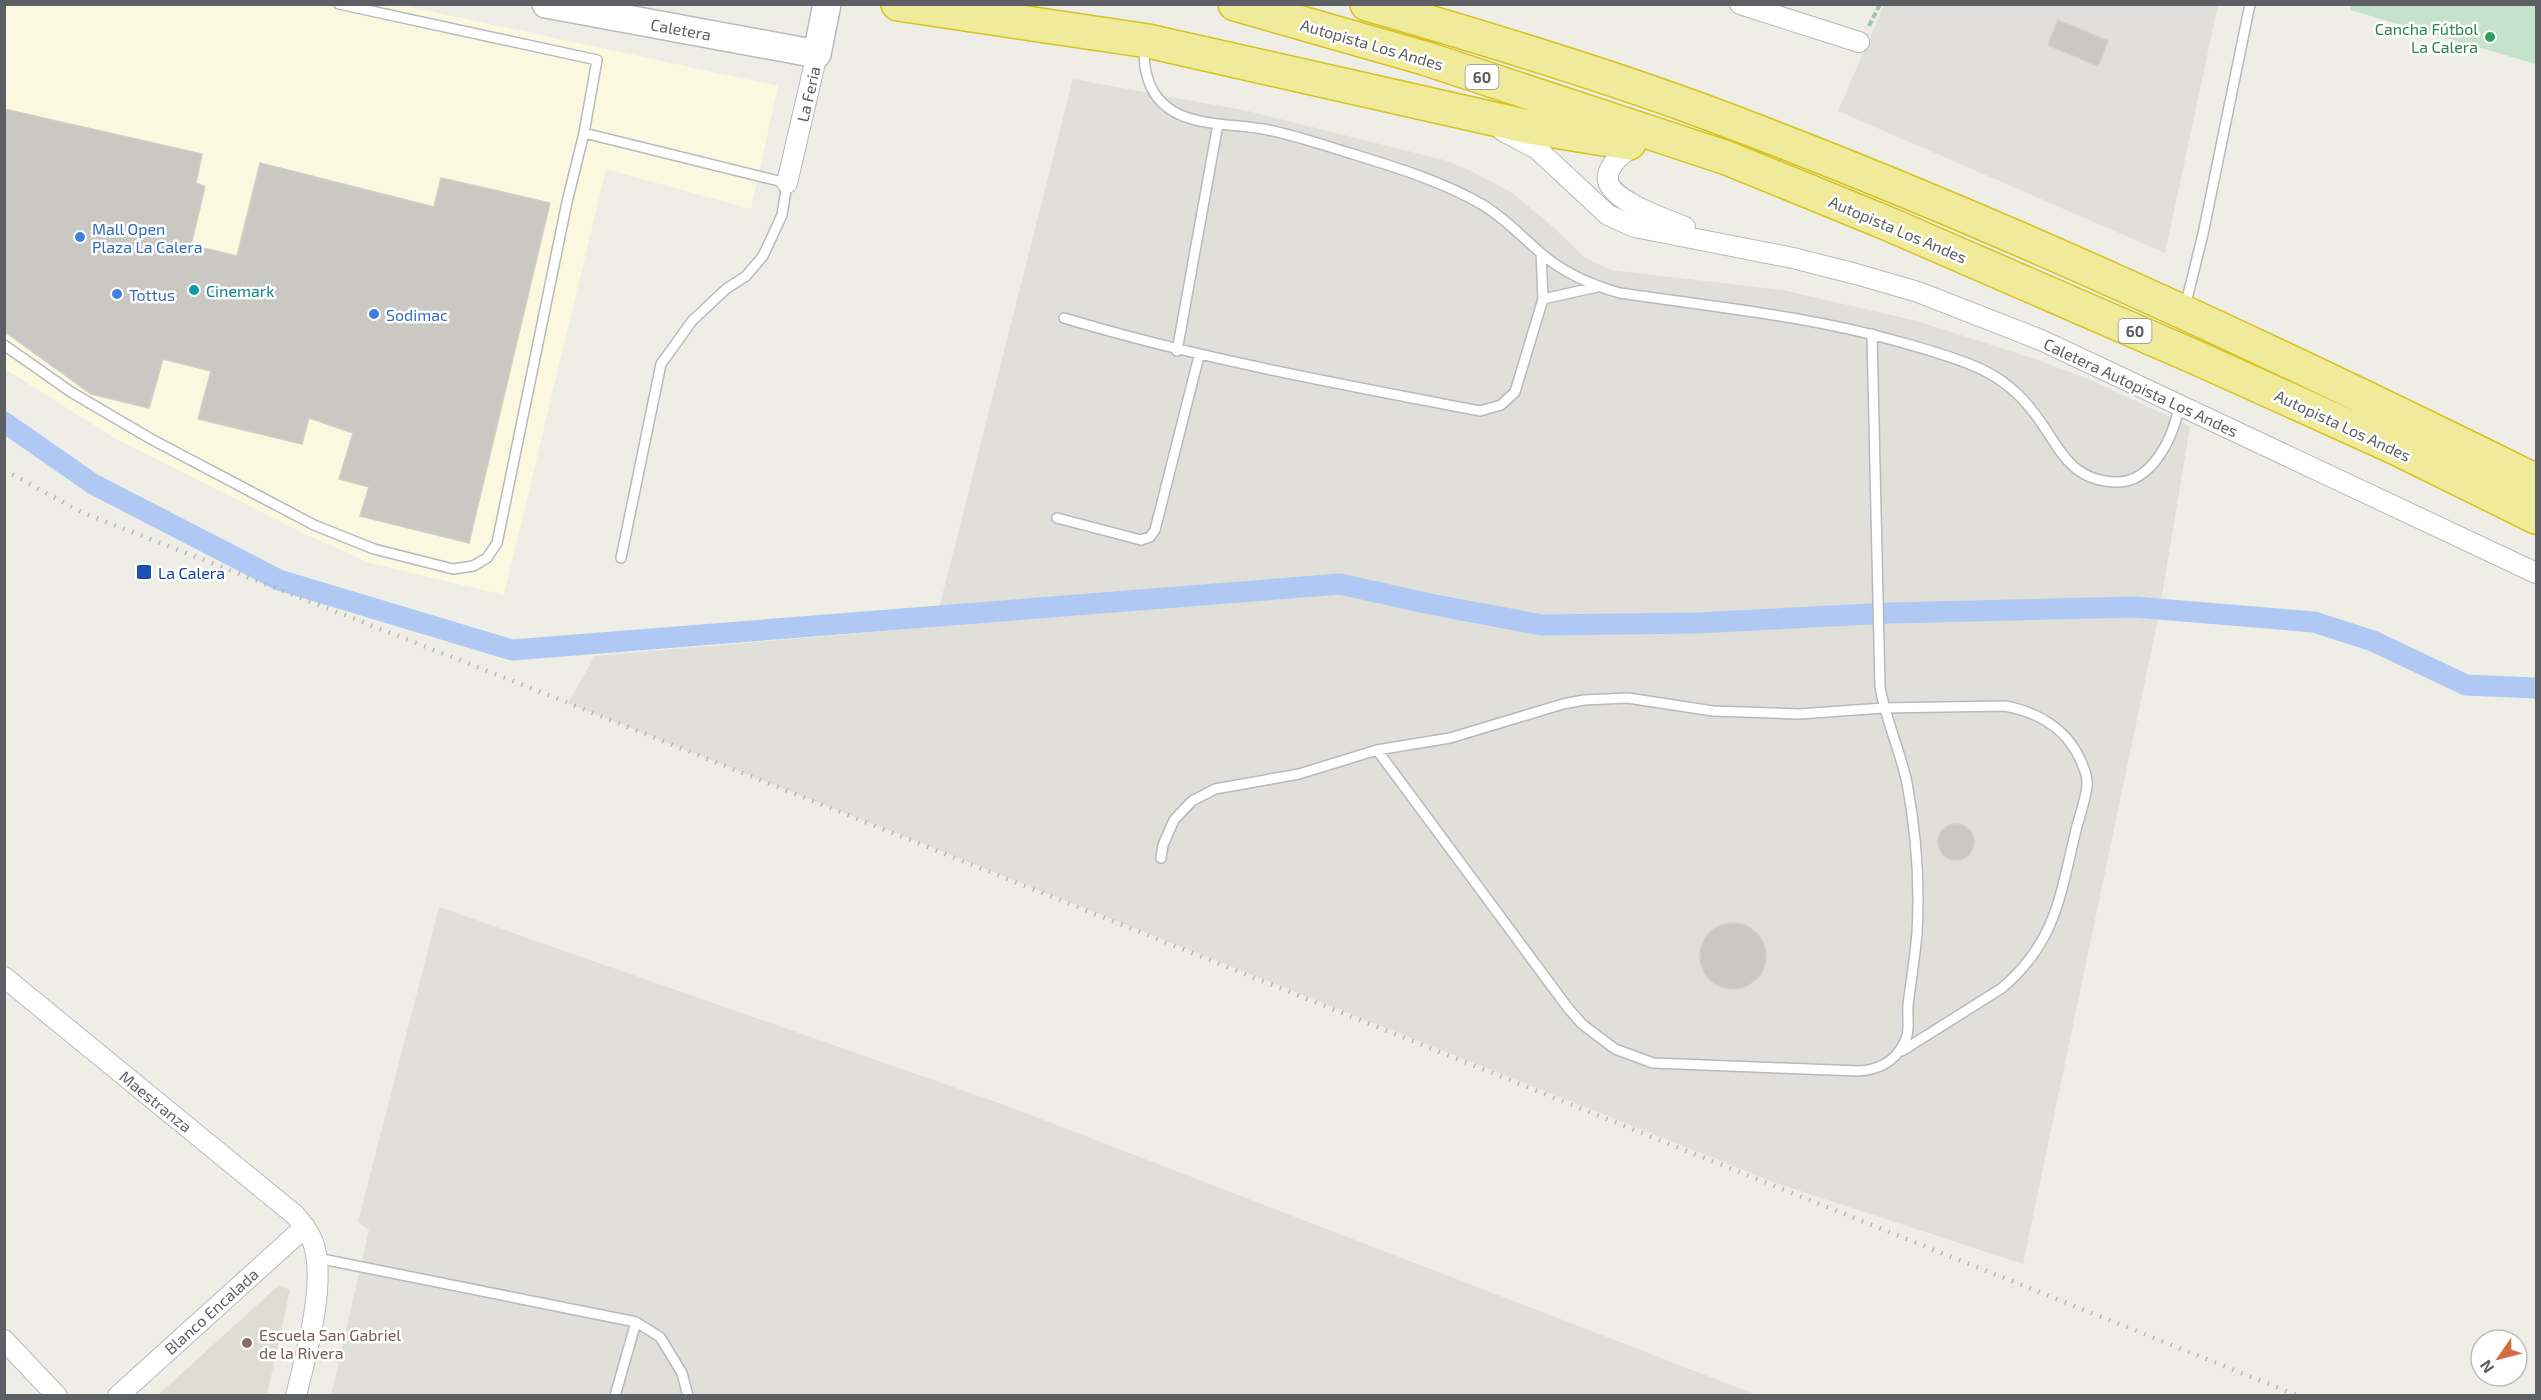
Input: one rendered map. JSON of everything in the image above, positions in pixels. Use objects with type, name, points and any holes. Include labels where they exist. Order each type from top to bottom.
[{"type":"highway","points":[[898,4],[1148,41],[1529,127],[1727,158]]},
{"type":"highway","name":"Autopista Los Andes","points":[[1235,4],[1424,58],[1727,158],[1926,240],[2197,358],[2394,447],[2536,517]]},
{"type":"highway","name":"Autopista Los Andes","points":[[1368,5],[1527,53],[1699,110],[1923,199],[2184,311],[2349,388],[2536,481]]},
{"type":"main road","name":"Caletera","points":[[546,4],[817,54]]},
{"type":"main road","name":"La Feria","points":[[817,54],[827,4]]},
{"type":"street","points":[[1740,4],[1768,8],[1859,42]]},
{"type":"street","name":"La Feria","points":[[787,183],[817,54]]},
{"type":"street","name":"Caletera Autopista Los Andes","points":[[1474,115],[1537,149],[1618,221],[1635,227],[1793,258],[1918,292],[2041,340],[2536,573]]},
{"type":"street","name":"Caletera Autopista Los Andes","points":[[1635,144],[1615,161],[1608,174],[1608,183],[1611,188],[1618,195],[1641,208],[1729,246]]},
{"type":"street","name":"Maestranza","points":[[9,988],[286,1208],[305,1227]]},
{"type":"street","points":[[296,1395],[312,1325],[318,1279],[313,1241],[305,1227]]},
{"type":"street","name":"Blanco Encalada","points":[[118,1395],[305,1227]]},
{"type":"street","points":[[4,1340],[57,1395]]},
{"type":"lane","points":[[4,345],[71,392],[151,439],[314,525],[374,549],[453,569],[473,566],[487,558],[497,543],[567,202],[584,134],[597,60],[339,4]]},
{"type":"lane","points":[[2184,311],[2203,234],[2250,4]]},
{"type":"lane","points":[[1148,41],[1145,53],[1147,77],[1158,99],[1166,108],[1183,117],[1268,130],[1313,142],[1461,194],[1506,220],[1541,253],[1577,279],[1598,287],[1620,293],[1788,317],[1872,334],[1973,365],[2004,383],[2036,414],[2063,457],[2084,474],[2096,479],[2126,482],[2152,464],[2171,438],[2179,405]]},
{"type":"lane","points":[[1177,351],[1218,124]]},
{"type":"lane","points":[[584,134],[787,183],[782,215],[763,256],[746,276],[726,289],[692,321],[661,364],[621,558]]},
{"type":"lane","points":[[1064,318],[1199,356],[1487,411],[1501,405],[1515,392],[1542,299],[1541,253]]},
{"type":"lane","points":[[1542,299],[1598,287]]},
{"type":"lane","points":[[1872,334],[1878,666],[1883,708],[1900,752],[1909,795],[1916,855],[1917,932],[1908,1009],[1909,1028],[1897,1054]]},
{"type":"lane","points":[[1057,518],[1141,540],[1150,537],[1155,530],[1199,356]]},
{"type":"lane","points":[[1161,858],[1163,845],[1174,820],[1187,805],[1203,793],[1227,786],[1299,774],[1377,750],[1450,738],[1486,729],[1541,709],[1584,700],[1628,698],[1703,709],[1756,713],[2005,706],[2034,714],[2059,730],[2078,754],[2088,781],[2056,913],[2038,950],[2002,988],[1879,1067],[1858,1071],[1653,1063],[1615,1048],[1590,1031],[1568,1008],[1377,750]]},
{"type":"lane","points":[[317,1258],[636,1322],[660,1337],[682,1373],[688,1395]]},
{"type":"lane","points":[[615,1395],[636,1322]]},
{"type":"shaded area","name":"Cancha Fútbol La Calera","points":[[2352,4],[2536,5],[2536,64],[2350,10]]},
{"type":"shaded area","points":[[4,5],[401,5],[778,86],[751,209],[606,169],[504,595],[370,563],[307,535],[116,439],[5,369]]},
{"type":"shaded area","points":[[1884,5],[2218,5],[2165,253],[1838,111]]},
{"type":"shaded area","points":[[1073,79],[1248,111],[1444,160],[1511,192],[1584,257],[1611,270],[1783,290],[1917,321],[2035,359],[2088,379],[2190,426],[2158,619],[2023,1264],[1776,1183],[568,703],[595,656],[931,627],[937,616]]},
{"type":"shaded area","points":[[439,907],[1013,1108],[1757,1395],[331,1396],[369,1230],[358,1222]]},
{"type":"shaded area","name":"Escuela San Gabriel de la Rivera","points":[[279,1285],[290,1290],[267,1395],[158,1395]]},
{"type":"building","points":[[2058,20],[2108,41],[2098,66],[2048,45]]},
{"type":"building","name":"Sodimac","points":[[4,109],[202,154],[196,183],[205,187],[191,245],[237,256],[260,163],[434,207],[441,178],[550,203],[469,543],[360,516],[369,487],[339,479],[353,433],[309,418],[302,444],[198,419],[211,371],[163,359],[149,408],[91,394],[4,331]]},
{"type":"building","points":[[1956,824],[1969,829],[1974,842],[1969,855],[1956,860],[1943,855],[1938,842],[1943,829]]},
{"type":"building","points":[[1733,923],[1745,926],[1756,933],[1763,944],[1766,956],[1763,968],[1756,979],[1745,986],[1733,989],[1721,986],[1710,979],[1703,968],[1700,956],[1703,944],[1710,933],[1721,926]]},
{"type":"waterway","points":[[4,422],[93,484],[279,580],[512,650],[1340,584],[1542,625],[1697,623],[1890,613],[2134,607],[2314,622],[2373,641],[2466,685],[2536,688]]},
{"type":"railway","points":[[4,470],[81,512],[498,675],[2299,1396]]},
{"type":"place","name":"Cancha Fútbol La Calera","points":[[2490,37]]},
{"type":"place","name":"Mall Open Plaza La Calera","points":[[80,237]]},
{"type":"place","name":"Cinemark","points":[[194,290]]},
{"type":"place","name":"Tottus","points":[[117,294]]},
{"type":"place","name":"Sodimac","points":[[374,314]]},
{"type":"place","name":"La Calera","points":[[144,572]]},
{"type":"place","name":"Escuela San Gabriel de la Rivera","points":[[247,1343]]}]
